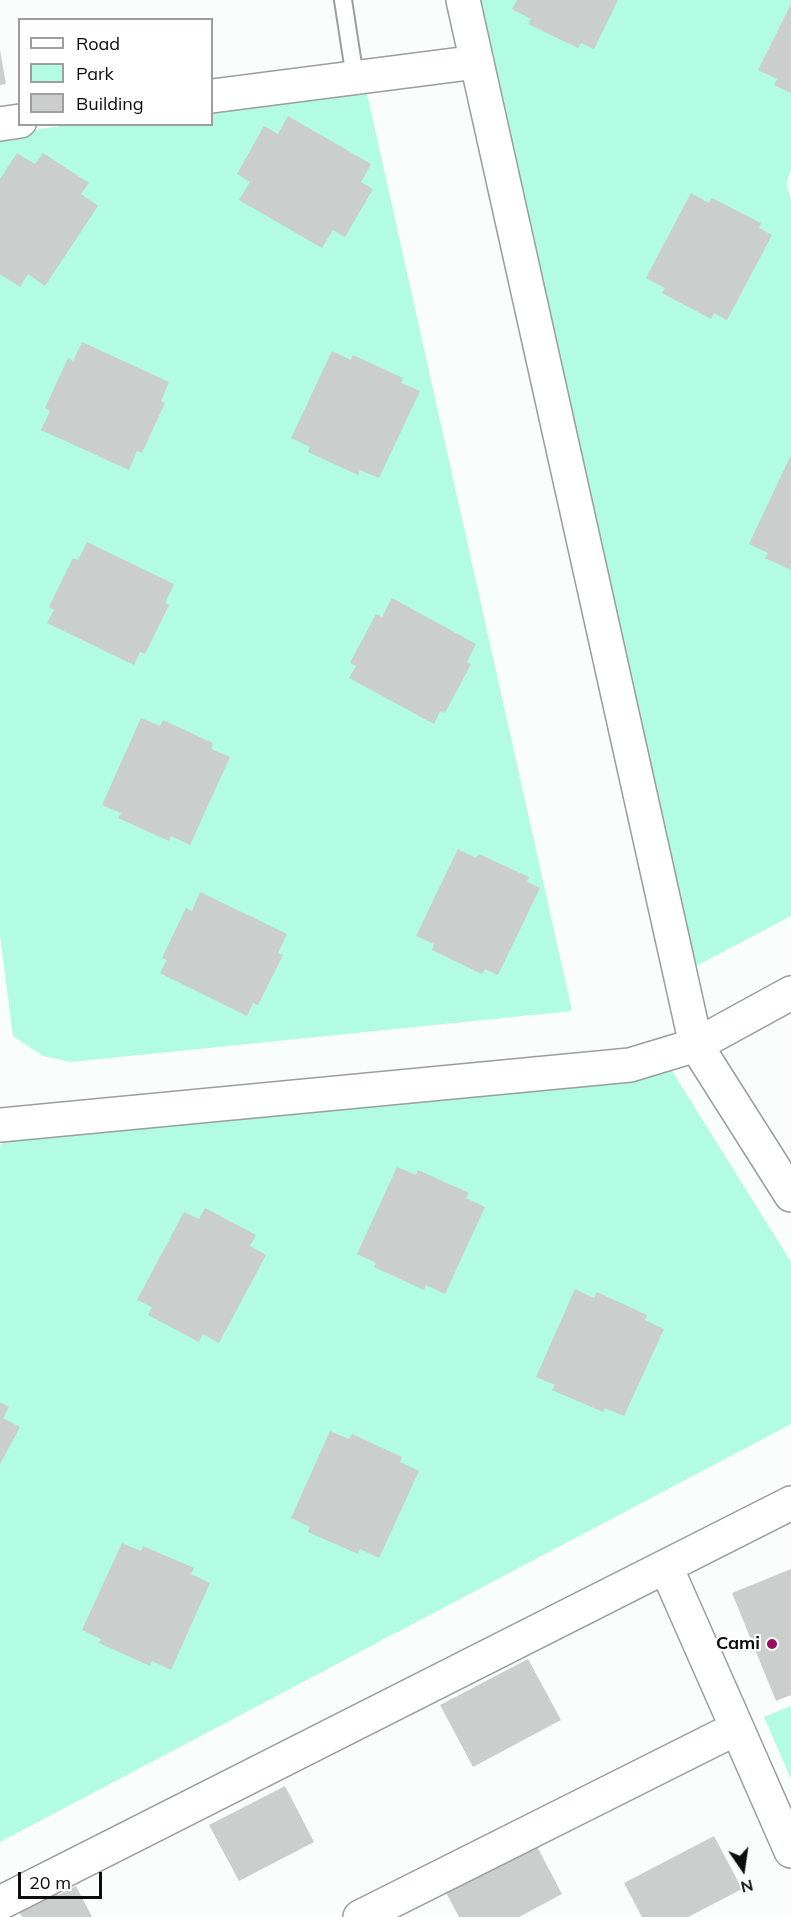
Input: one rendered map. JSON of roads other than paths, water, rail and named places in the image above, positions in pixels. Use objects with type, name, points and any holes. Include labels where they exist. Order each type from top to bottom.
[{"type":"street","points":[[463,0],[696,1045],[791,1195]]},
{"type":"street","points":[[213,96],[477,62]]},
{"type":"street","points":[[0,124],[18,121]]},
{"type":"street","points":[[0,1125],[630,1065],[696,1045],[791,993]]},
{"type":"street","points":[[0,1904],[791,1503]]},
{"type":"street","points":[[666,1567],[791,1851]]},
{"type":"street","points":[[360,1917],[737,1728]]},
{"type":"lane","points":[[343,0],[355,78]]},
{"type":"place","name":"Cami","points":[[772,1644]]}]
